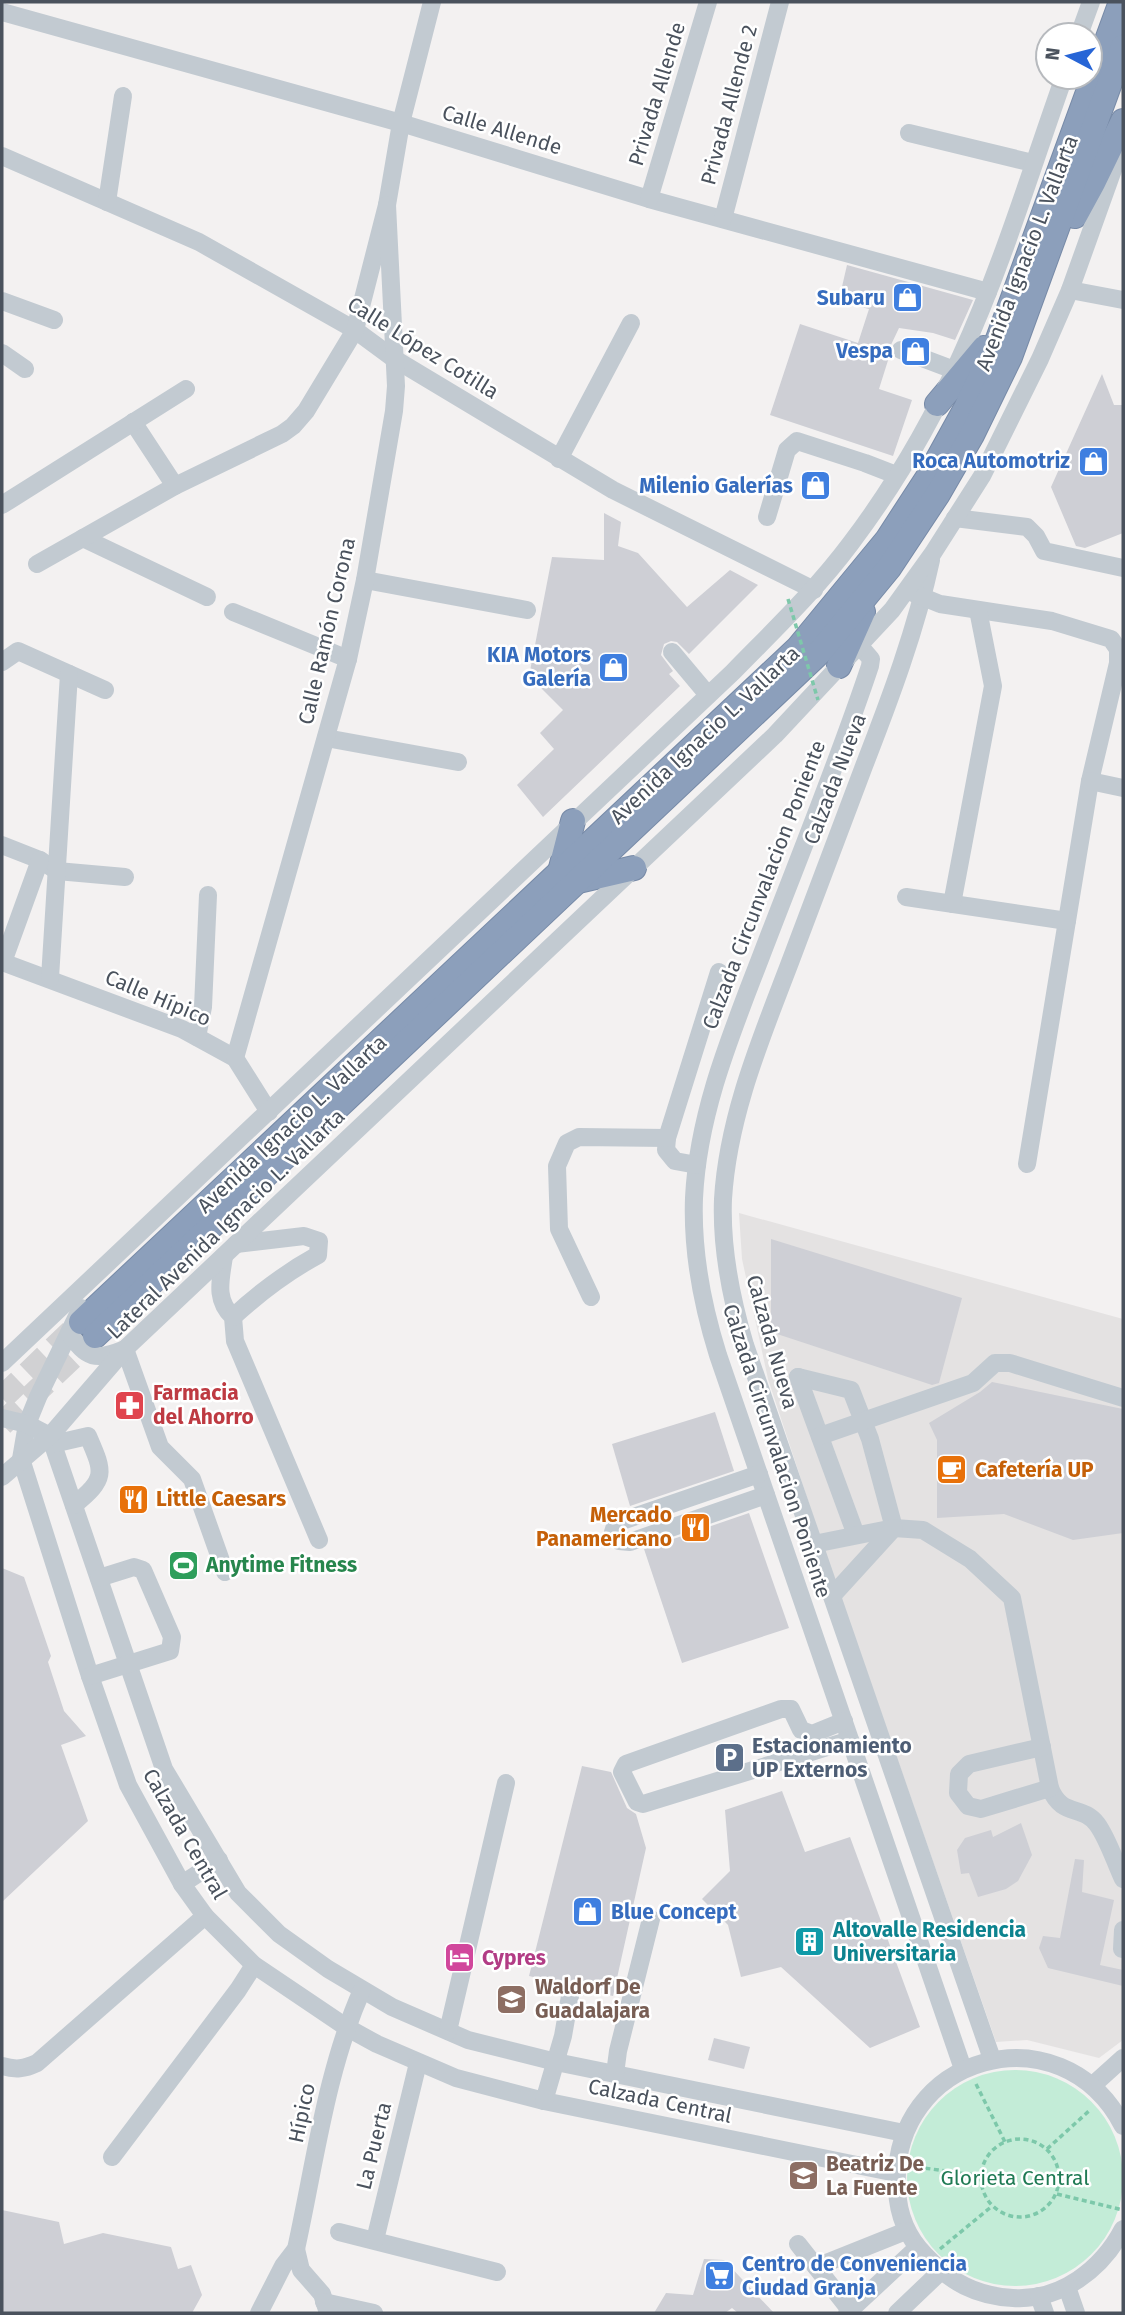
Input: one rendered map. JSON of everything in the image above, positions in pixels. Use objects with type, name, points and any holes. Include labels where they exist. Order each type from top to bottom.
[{"type":"highway","name":"Avenida Ignacio L. Vallarta","points":[[569,877],[798,648],[887,540],[928,477],[966,408],[1003,326],[1121,2]]},
{"type":"highway","name":"Avenida Ignacio L. Vallarta","points":[[82,1330],[569,877],[819,653],[889,568],[938,494],[972,435],[1010,357],[1123,47]]},
{"type":"highway","points":[[1043,271],[1093,183],[1123,121]]},
{"type":"highway","points":[[937,404],[1003,326]]},
{"type":"highway","points":[[839,666],[875,585]]},
{"type":"highway","points":[[573,821],[569,877],[634,868]]},
{"type":"street","points":[[37,564],[175,486],[282,434],[293,426],[314,400],[355,330],[387,205],[401,122],[432,2]]},
{"type":"street","name":"Privada Allende","points":[[649,200],[708,2]]},
{"type":"street","name":"Privada Allende 2","points":[[723,219],[780,2]]},
{"type":"street","points":[[1084,21],[1091,2]]},
{"type":"street","name":"Calle Allende","points":[[2,12],[401,122],[649,200],[988,292]]},
{"type":"street","name":"Avenida Ignacio L. Vallarta","points":[[2,1363],[708,695],[814,590],[852,543],[896,475],[954,370],[988,292],[1059,91]]},
{"type":"street","points":[[107,202],[123,96]]},
{"type":"street","points":[[909,133],[1033,163]]},
{"type":"street","points":[[1123,139],[1070,290],[1040,359],[982,476],[955,517],[1027,527],[1044,551],[1123,568]]},
{"type":"street","name":"Calle López Cotilla","points":[[2,156],[199,242],[355,330],[393,358],[613,490],[814,590]]},
{"type":"street","name":"Calle Ramón Corona","points":[[235,1058],[348,659],[365,580],[396,386],[387,205]]},
{"type":"street","points":[[1070,290],[1123,300]]},
{"type":"street","points":[[2,301],[54,320]]},
{"type":"street","points":[[559,459],[631,323]]},
{"type":"street","points":[[901,351],[954,370]]},
{"type":"street","points":[[2,353],[25,369]]},
{"type":"street","points":[[2,505],[186,389]]},
{"type":"street","points":[[133,422],[175,486]]},
{"type":"street","points":[[767,517],[787,450],[797,441],[896,475]]},
{"type":"street","name":"Calzada Nueva","points":[[955,517],[933,553],[915,594],[890,697],[759,1044],[735,1121],[727,1163],[723,1200],[724,1243],[732,1298],[746,1345],[992,2059]]},
{"type":"street","points":[[83,538],[207,597]]},
{"type":"street","points":[[365,580],[527,610]]},
{"type":"street","points":[[915,594],[940,604],[1052,621],[1111,639],[1118,649],[1118,663],[1090,781],[1027,1164]]},
{"type":"street","name":"Avenida Ignacio L. Vallarta","points":[[547,950],[775,735],[892,610],[915,594]]},
{"type":"street","points":[[952,904],[993,686],[978,610]]},
{"type":"street","points":[[233,612],[348,659]]},
{"type":"street","name":"Calzada Circunvalacion Poniente","points":[[859,645],[871,659],[870,666],[732,1033],[705,1119],[694,1199],[695,1245],[706,1317],[965,2068]]},
{"type":"street","points":[[2,662],[18,651],[105,690]]},
{"type":"street","points":[[671,652],[708,695]]},
{"type":"street","points":[[50,978],[69,674]]},
{"type":"street","points":[[326,737],[458,762]]},
{"type":"street","points":[[1090,781],[1123,788]]},
{"type":"street","points":[[806,838],[833,849]]},
{"type":"street","points":[[2,845],[40,860],[57,871],[125,877]]},
{"type":"street","points":[[2,962],[40,860]]},
{"type":"street","points":[[197,1037],[203,1007],[208,895]]},
{"type":"street","points":[[906,897],[1067,921]]},
{"type":"street","name":"Lateral Avenida Ignacio L. Vallarta","points":[[2,1477],[21,1459],[51,1440],[68,1415],[125,1349],[547,950]]},
{"type":"street","name":"Calle Hípico","points":[[2,962],[182,1029],[235,1058],[269,1112]]},
{"type":"street","points":[[697,1165],[675,1161],[666,1150],[667,1138],[719,972]]},
{"type":"street","points":[[705,1119],[735,1121]]},
{"type":"street","points":[[591,1297],[559,1229],[557,1166],[567,1143],[579,1137],[667,1138]]},
{"type":"street","points":[[233,1317],[255,1296],[318,1255],[319,1241],[304,1236],[230,1250],[219,1288],[224,1308],[233,1317],[235,1340],[319,1540]]},
{"type":"street","points":[[21,1459],[27,1424],[82,1330],[101,1271]]},
{"type":"street","points":[[82,1330],[82,1349],[96,1357],[107,1357],[125,1349],[160,1447],[192,1479],[225,1572]]},
{"type":"street","points":[[820,1436],[973,1383],[995,1363],[1010,1363],[1123,1398]]},
{"type":"street","points":[[856,1535],[798,1377],[851,1390],[870,1439],[894,1528]]},
{"type":"street","points":[[68,1415],[88,1436],[101,1466],[96,1487],[74,1505]]},
{"type":"street","points":[[2,1418],[27,1424],[51,1440],[88,1436]]},
{"type":"street","name":"Calzada Central","points":[[51,1440],[164,1769],[238,1893],[279,1934],[392,2007],[468,2040],[556,2062],[904,2133]]},
{"type":"street","name":"Calzada Central","points":[[21,1459],[90,1676],[128,1785],[182,1884],[205,1916],[254,1965],[346,2027],[418,2063],[456,2078],[544,2101],[896,2169]]},
{"type":"street","points":[[759,1474],[617,1522],[613,1532],[619,1541],[630,1542],[766,1495]]},
{"type":"street","points":[[814,1544],[894,1528],[923,1530],[970,1559],[1012,1598],[1042,1747],[1056,1801],[1066,1808],[1089,1816],[1098,1825],[1123,1879]]},
{"type":"street","points":[[832,1595],[894,1528]]},
{"type":"street","points":[[90,1676],[170,1651],[172,1637],[143,1570],[134,1567],[99,1578]]},
{"type":"street","points":[[807,1754],[801,1730],[791,1709],[781,1709],[626,1764],[622,1772],[637,1802],[643,1804],[807,1754],[850,1740]]},
{"type":"street","points":[[801,1730],[812,1734],[844,1721]]},
{"type":"street","points":[[1042,1747],[968,1764],[959,1774],[958,1793],[968,1806],[981,1809],[1051,1788]]},
{"type":"street","points":[[448,2031],[506,1783]]},
{"type":"street","points":[[182,1884],[219,1860]]},
{"type":"street","points":[[2,2066],[25,2069],[37,2063],[205,1916]]},
{"type":"street","points":[[615,2074],[618,2051],[651,1919]]},
{"type":"street","points":[[1122,1949],[1123,1930]]},
{"type":"street","points":[[112,2157],[254,1965]]},
{"type":"street","name":"Hípico","points":[[259,2313],[283,2266],[296,2249],[346,2027],[362,1990]]},
{"type":"street","points":[[544,2101],[556,2062],[570,1996]]},
{"type":"street","points":[[1123,2058],[1112,2104],[1073,2072],[1052,2063],[1028,2058],[992,2059],[965,2068],[938,2085],[918,2107],[904,2133],[896,2169],[897,2199],[906,2231],[929,2259],[958,2284],[987,2295],[1018,2298],[1042,2305],[1092,2270],[1113,2248],[1123,2229]]},
{"type":"street","name":"La Puerta","points":[[374,2241],[418,2063]]},
{"type":"street","points":[[816,2267],[906,2231]]},
{"type":"street","points":[[339,2232],[497,2272]]},
{"type":"street","points":[[798,2244],[848,2312],[929,2259]]},
{"type":"street","points":[[296,2249],[302,2270],[322,2294],[326,2308],[374,2313]]},
{"type":"street","points":[[897,2313],[929,2259]]},
{"type":"street","points":[[1067,2287],[1076,2313]]},
{"type":"path","points":[[788,599],[818,700]]},
{"type":"path","points":[[965,2068],[1005,2141]]},
{"type":"path","points":[[1047,2149],[1112,2104]]},
{"type":"path","points":[[1020,2138],[1034,2141],[1047,2149],[1056,2162],[1060,2178],[1057,2194],[1048,2207],[1035,2216],[1020,2218],[1004,2215],[992,2206],[983,2192],[981,2176],[984,2161],[1005,2141],[1020,2138]]},
{"type":"path","points":[[896,2169],[981,2176]]},
{"type":"path","points":[[1057,2194],[1123,2210]]},
{"type":"path","points":[[929,2259],[992,2206]]},
{"type":"shaded area","points":[[739,1213],[1123,1319],[1123,2040],[1099,2058],[1027,2040],[996,2042],[822,1543],[768,1379],[742,1259]]},
{"type":"green space","name":"Glorieta Central","points":[[1015,2070],[1036,2072],[1056,2079],[1091,2102],[1114,2137],[1121,2157],[1121,2199],[1114,2219],[1091,2254],[1056,2277],[1036,2284],[1015,2286],[994,2284],[974,2277],[939,2254],[916,2219],[909,2199],[907,2178],[909,2157],[916,2137],[939,2102],[974,2079],[994,2072]]},
{"type":"building","points":[[847,265],[973,300],[955,340],[933,333],[899,328],[890,347],[879,389],[912,400],[893,456],[770,415],[800,324],[858,343],[869,309],[861,307],[863,295],[841,291]]},
{"type":"building","name":"Roca Automotriz","points":[[1102,374],[1114,405],[1123,405],[1123,533],[1085,548],[1076,546],[1051,487]]},
{"type":"building","points":[[604,513],[621,522],[618,546],[638,553],[687,607],[730,570],[758,585],[689,654],[677,642],[664,644],[661,655],[673,671],[669,674],[680,686],[543,817],[517,785],[554,749],[540,733],[563,710],[529,676],[552,557],[604,560]]},
{"type":"building","points":[[771,1239],[962,1298],[939,1383],[932,1385],[771,1332]]},
{"type":"building","points":[[992,1382],[1123,1409],[1123,1533],[1073,1540],[1004,1514],[937,1518],[937,1440],[929,1423]]},
{"type":"building","points":[[715,1412],[734,1471],[630,1506],[612,1444]]},
{"type":"building","points":[[749,1513],[789,1628],[682,1663],[644,1549]]},
{"type":"building","points":[[2,1568],[24,1577],[51,1656],[48,1662],[64,1711],[86,1736],[61,1745],[88,1821],[2,1902]]},
{"type":"building","name":"Blue Concept","points":[[582,1766],[611,1772],[627,1808],[636,1814],[646,1848],[613,1996],[529,1976]]},
{"type":"building","name":"Altovalle Residencia Universitaria","points":[[782,1791],[805,1852],[850,1837],[920,2027],[870,2048],[781,1967],[741,1977],[728,1925],[702,1899],[730,1871],[725,1810]]},
{"type":"building","points":[[1021,1823],[1032,1855],[1018,1881],[1006,1889],[978,1897],[969,1873],[961,1874],[957,1850],[965,1838],[991,1830],[993,1837]]},
{"type":"building","points":[[1075,1859],[1084,1860],[1082,1892],[1114,1900],[1100,1965],[1123,1970],[1123,1986],[1048,1968],[1039,1948],[1043,1936],[1060,1938]]},
{"type":"building","points":[[714,2038],[750,2047],[744,2069],[708,2060]]},
{"type":"building","points":[[2,2210],[59,2222],[64,2244],[103,2233],[171,2247],[178,2269],[191,2265],[202,2295],[192,2313],[2,2313]]},
{"type":"building","name":"Centro de Conveniencia Ciudad Granja","points":[[704,2259],[724,2260],[774,2313],[738,2313],[732,2308],[725,2313],[654,2313],[666,2293],[693,2295]]},
{"type":"tunnel","points":[[2,1398],[73,1330]]},
{"type":"tunnel","points":[[2,1424],[95,1336]]},
{"type":"place","name":"Subaru","points":[[908,298]]},
{"type":"place","name":"Vespa","points":[[916,351]]},
{"type":"place","name":"Roca Automotriz","points":[[1093,461]]},
{"type":"place","name":"Milenio Galerías","points":[[816,486]]},
{"type":"place","name":"KIA Motors Galería","points":[[614,667]]},
{"type":"place","name":"Farmacia del Ahorro","points":[[130,1405]]},
{"type":"place","name":"Cafetería UP","points":[[952,1470]]},
{"type":"place","name":"Little Caesars","points":[[133,1499]]},
{"type":"place","name":"Mercado Panamericano","points":[[695,1527]]},
{"type":"place","name":"Anytime Fitness","points":[[183,1565]]},
{"type":"place","name":"Estacionamiento UP Externos","points":[[729,1758]]},
{"type":"place","name":"Blue Concept","points":[[588,1912]]},
{"type":"place","name":"Altovalle Residencia Universitaria","points":[[810,1942]]},
{"type":"place","name":"Cypres","points":[[459,1958]]},
{"type":"place","name":"Waldorf De Guadalajara","points":[[512,1999]]},
{"type":"place","name":"Beatriz De La Fuente","points":[[803,2176]]},
{"type":"place","name":"Centro de Conveniencia Ciudad Granja","points":[[719,2276]]}]
